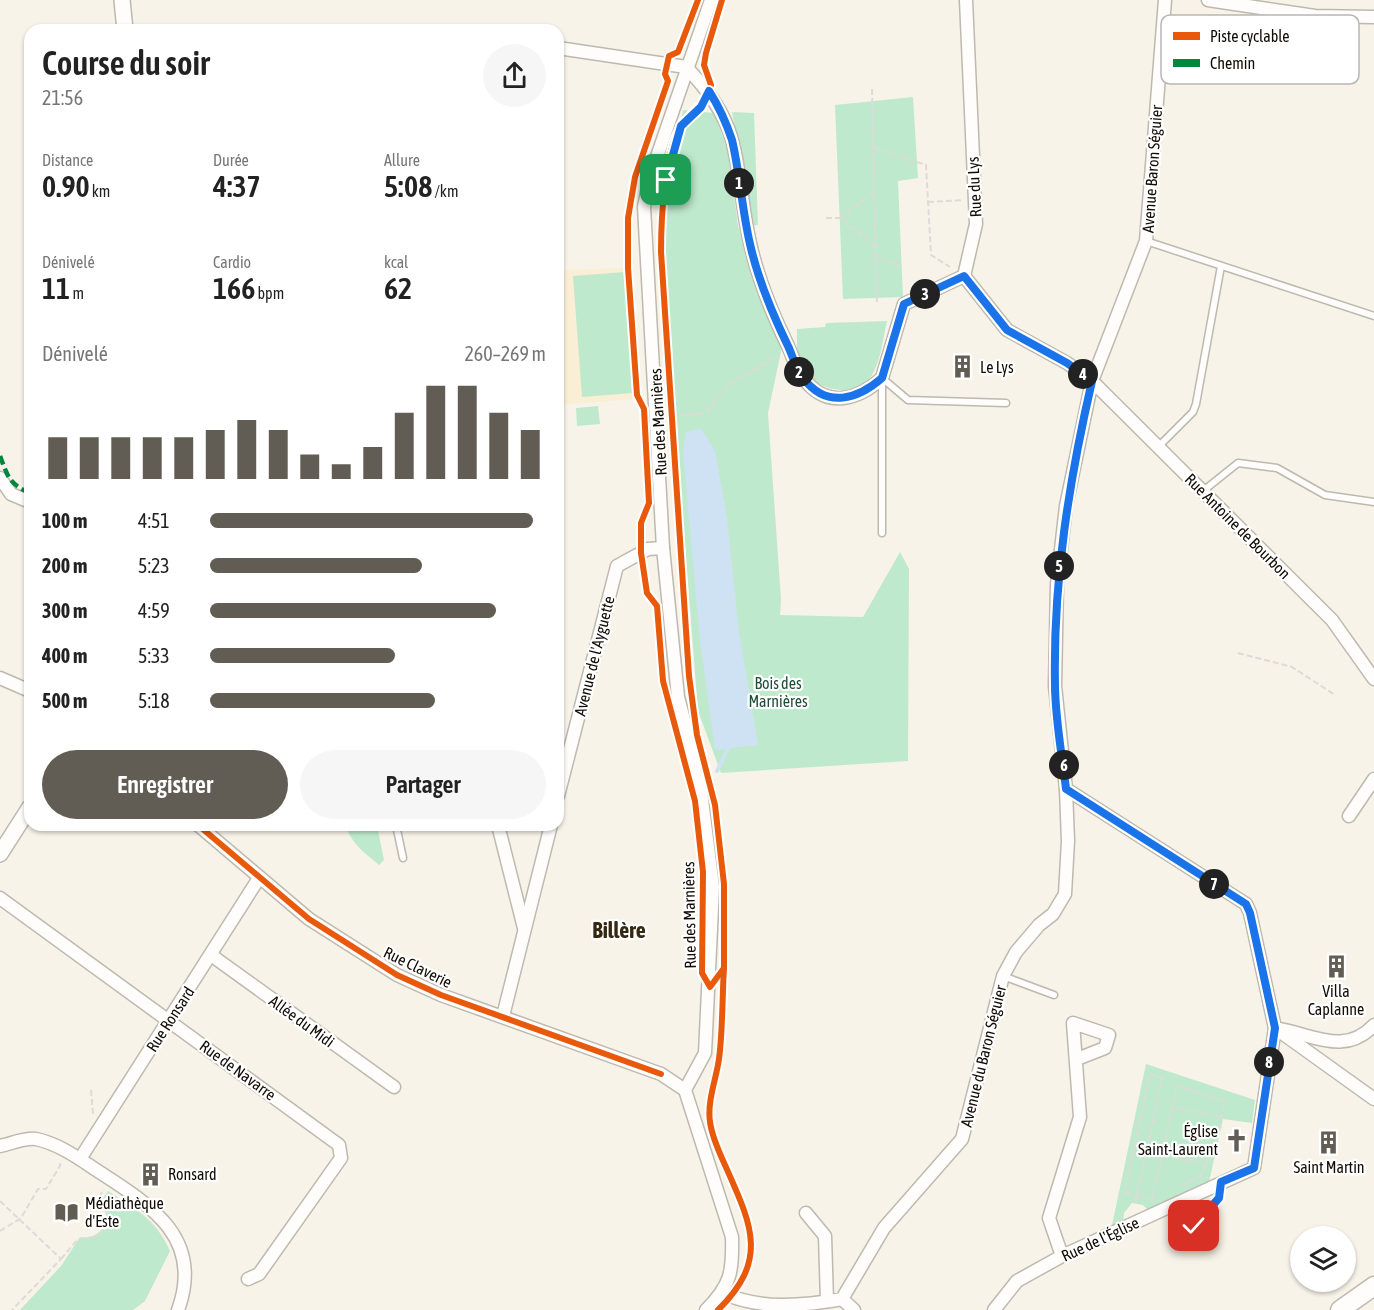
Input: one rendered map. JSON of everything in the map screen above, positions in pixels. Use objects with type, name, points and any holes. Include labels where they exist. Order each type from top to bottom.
[{"type":"main road","points":[[1340,1310],[1374,1286]]},
{"type":"street","points":[[123,0],[125,24]]},
{"type":"street","name":"Rue des Marnières","points":[[685,1090],[705,1053],[713,887],[699,776],[678,697],[663,548],[644,207],[650,177],[711,0]]},
{"type":"street","name":"Rue du Lys","points":[[964,276],[976,224],[966,0]]},
{"type":"street","name":"Avenue Baron Séguier","points":[[1164,15],[1165,0]]},
{"type":"street","points":[[1208,0],[1308,15]]},
{"type":"street","points":[[1359,17],[1374,17]]},
{"type":"street","name":"Avenue Baron Séguier","points":[[1066,506],[1092,381],[1146,241],[1161,48]]},
{"type":"street","points":[[564,49],[686,68],[710,93],[731,139],[750,243],[771,312],[804,379],[819,392],[843,399],[862,393],[882,378],[904,304],[964,276],[1007,330],[1067,363],[1092,381]]},
{"type":"street","name":"Rue Antoine de Bourbon","points":[[1092,381],[1332,620],[1373,675]]},
{"type":"street","points":[[1,482],[11,494],[24,499]]},
{"type":"street","name":"Avenue du Baron Séguier","points":[[842,1299],[884,1228],[962,1138],[1003,976],[1016,952],[1039,925],[1053,914],[1065,894],[1068,841],[1066,789],[1055,686],[1057,584],[1066,506]]},
{"type":"street","name":"Avenue de l'Ayguette","points":[[564,773],[617,566],[648,549],[663,548]]},
{"type":"street","points":[[0,678],[24,688]]},
{"type":"street","points":[[1349,816],[1374,778]]},
{"type":"street","points":[[1066,789],[1246,904],[1250,913],[1275,1028],[1374,1099]]},
{"type":"street","points":[[0,854],[24,816]]},
{"type":"street","name":"Rue Claverie","points":[[205,831],[328,933],[396,975],[441,995],[661,1074],[685,1090]]},
{"type":"street","points":[[500,831],[524,929]]},
{"type":"street","points":[[503,1016],[549,831]]},
{"type":"street","name":"Rue Ronsard","points":[[80,1159],[259,878]]},
{"type":"street","name":"Rue de Navarre","points":[[0,898],[339,1145],[341,1158],[259,1274],[248,1279]]},
{"type":"street","name":"Allée du Midi","points":[[211,955],[393,1088]]},
{"type":"street","points":[[1275,1028],[1326,1041],[1344,1042],[1364,1036],[1374,1025]]},
{"type":"street","name":"Rue de l'Église","points":[[994,1310],[1017,1281],[1062,1256],[1254,1168],[1275,1028]]},
{"type":"street","points":[[1062,1256],[1049,1218],[1080,1117],[1077,1059]]},
{"type":"street","points":[[685,1090],[732,1237],[732,1260],[723,1293],[706,1310]]},
{"type":"street","points":[[0,1146],[34,1139],[63,1149],[151,1207],[166,1221],[178,1241],[183,1268],[183,1296],[178,1310]]},
{"type":"street","points":[[806,1213],[825,1236],[827,1301]]},
{"type":"street","points":[[723,1293],[754,1303],[807,1307],[842,1299],[854,1310]]},
{"type":"lane","points":[[1146,241],[1374,316]]},
{"type":"lane","points":[[1158,447],[1193,412],[1196,404],[1221,266]]},
{"type":"lane","points":[[882,378],[908,400],[1006,403]]},
{"type":"lane","points":[[882,378],[882,533]]},
{"type":"lane","points":[[1203,491],[1238,463],[1277,468],[1325,495],[1374,502]]},
{"type":"lane","points":[[397,831],[403,858]]},
{"type":"lane","points":[[1003,976],[1054,995]]},
{"type":"path","points":[[872,89],[877,304]]},
{"type":"path","points":[[874,148],[926,165],[931,255],[964,276]]},
{"type":"path","points":[[826,218],[840,218],[874,192]]},
{"type":"path","points":[[928,202],[975,199]]},
{"type":"path","points":[[840,218],[876,248]]},
{"type":"path","points":[[876,258],[902,267]]},
{"type":"path","points":[[671,419],[706,414],[729,385],[780,353]]},
{"type":"path","points":[[1238,653],[1293,667],[1335,694]]},
{"type":"path","points":[[1135,1203],[1137,1195],[1147,1149],[1162,1078],[1150,1074],[1125,1192],[1137,1195],[1152,1201],[1162,1196]]},
{"type":"path","points":[[1152,1201],[1177,1086],[1224,1101],[1220,1130],[1202,1176],[1182,1186]]},
{"type":"path","points":[[91,1090],[93,1124],[98,1129]]},
{"type":"path","points":[[1172,1107],[1222,1117]]},
{"type":"path","points":[[0,1231],[21,1218],[38,1189],[46,1189],[60,1166],[59,1157],[63,1149]]},
{"type":"path","points":[[1147,1149],[1181,1158],[1180,1160],[1186,1162],[1187,1159],[1207,1164]]},
{"type":"path","points":[[1194,1226],[1219,1198],[1221,1182]]},
{"type":"path","points":[[12,1310],[78,1239],[100,1236],[106,1227],[108,1217],[106,1206],[99,1197],[101,1192]]},
{"type":"path","points":[[0,1201],[21,1218],[61,1259]]},
{"type":"path","points":[[1191,1223],[1194,1226],[1199,1231],[1191,1238],[1184,1229],[1191,1223]]},
{"type":"shaded area","points":[[626,268],[636,399],[564,405],[564,270]]},
{"type":"green space","points":[[913,97],[918,178],[898,181],[903,297],[843,299],[835,105]]},
{"type":"green space","name":"Bois des Marnières","points":[[683,110],[714,113],[716,117],[728,152],[738,225],[747,262],[757,293],[782,347],[768,413],[781,599],[780,615],[863,617],[900,552],[909,569],[908,761],[721,773],[698,711],[662,252],[664,204]]},
{"type":"green space","points":[[732,112],[754,113],[758,225],[754,225]]},
{"type":"green space","points":[[625,272],[633,393],[582,397],[573,276]]},
{"type":"green space","points":[[887,321],[880,356],[872,375],[865,383],[845,390],[835,389],[815,381],[801,366],[797,329],[825,327],[826,323]]},
{"type":"green space","points":[[598,406],[600,424],[577,426],[576,408]]},
{"type":"green space","points":[[378,831],[384,860],[379,865],[363,852],[348,832]]},
{"type":"green space","points":[[1146,1064],[1255,1100],[1252,1123],[1223,1119],[1209,1182],[1148,1210],[1143,1205],[1132,1203],[1124,1213],[1123,1224],[1111,1230]]},
{"type":"green space","points":[[108,1191],[136,1209],[152,1223],[170,1251],[145,1301],[133,1310],[20,1310],[61,1266],[80,1237],[95,1235],[102,1229],[106,1214],[100,1202]]},
{"type":"water","points":[[701,428],[715,451],[727,518],[739,632],[758,745],[715,750],[700,640],[683,453],[686,432]]},
{"type":"waterway","points":[[717,771],[730,744]]},
{"type":"marked path","points":[[0,456],[10,479],[24,490]]},
{"type":"cycle path","points":[[698,0],[678,52],[669,56],[665,74],[668,81],[635,177],[628,218],[628,268],[637,395],[644,409],[649,503],[641,523],[641,553],[647,593],[657,606],[663,681],[695,801],[703,872],[702,973],[710,987],[724,968],[724,884],[715,805],[697,735],[689,676],[661,252],[665,186],[671,151],[682,125],[701,103],[711,85],[704,65],[722,0]]},
{"type":"cycle path","points":[[205,831],[309,919],[397,975],[441,995],[661,1074]]},
{"type":"cycle path","points":[[718,1310],[734,1292],[745,1274],[750,1257],[751,1241],[742,1205],[712,1133],[709,1114],[720,1048],[724,968]]},
{"type":"place","name":"Le Lys","points":[[962,367]]},
{"type":"place","name":"Villa Caplanne","points":[[1336,966]]},
{"type":"place","name":"Église Saint-Laurent","points":[[1236,1140]]},
{"type":"place","name":"Saint Martin","points":[[1329,1142]]},
{"type":"place","name":"Ronsard","points":[[150,1174]]},
{"type":"place","name":"Médiathèque d'Este","points":[[67,1212]]},
{"type":"district","name":"Billère","points":[[619,930]]},
{"type":"route","points":[[666,180],[681,126],[701,107],[709,91],[731,139],[750,243],[771,312],[798,369],[811,387],[819,392],[843,399],[854,398],[873,386],[882,378],[904,304],[964,276],[1007,330],[1067,363],[1092,381],[1066,506],[1057,584],[1055,686],[1066,789],[1246,904],[1250,913],[1275,1028],[1254,1168],[1221,1182],[1219,1198],[1194,1226]]}]
